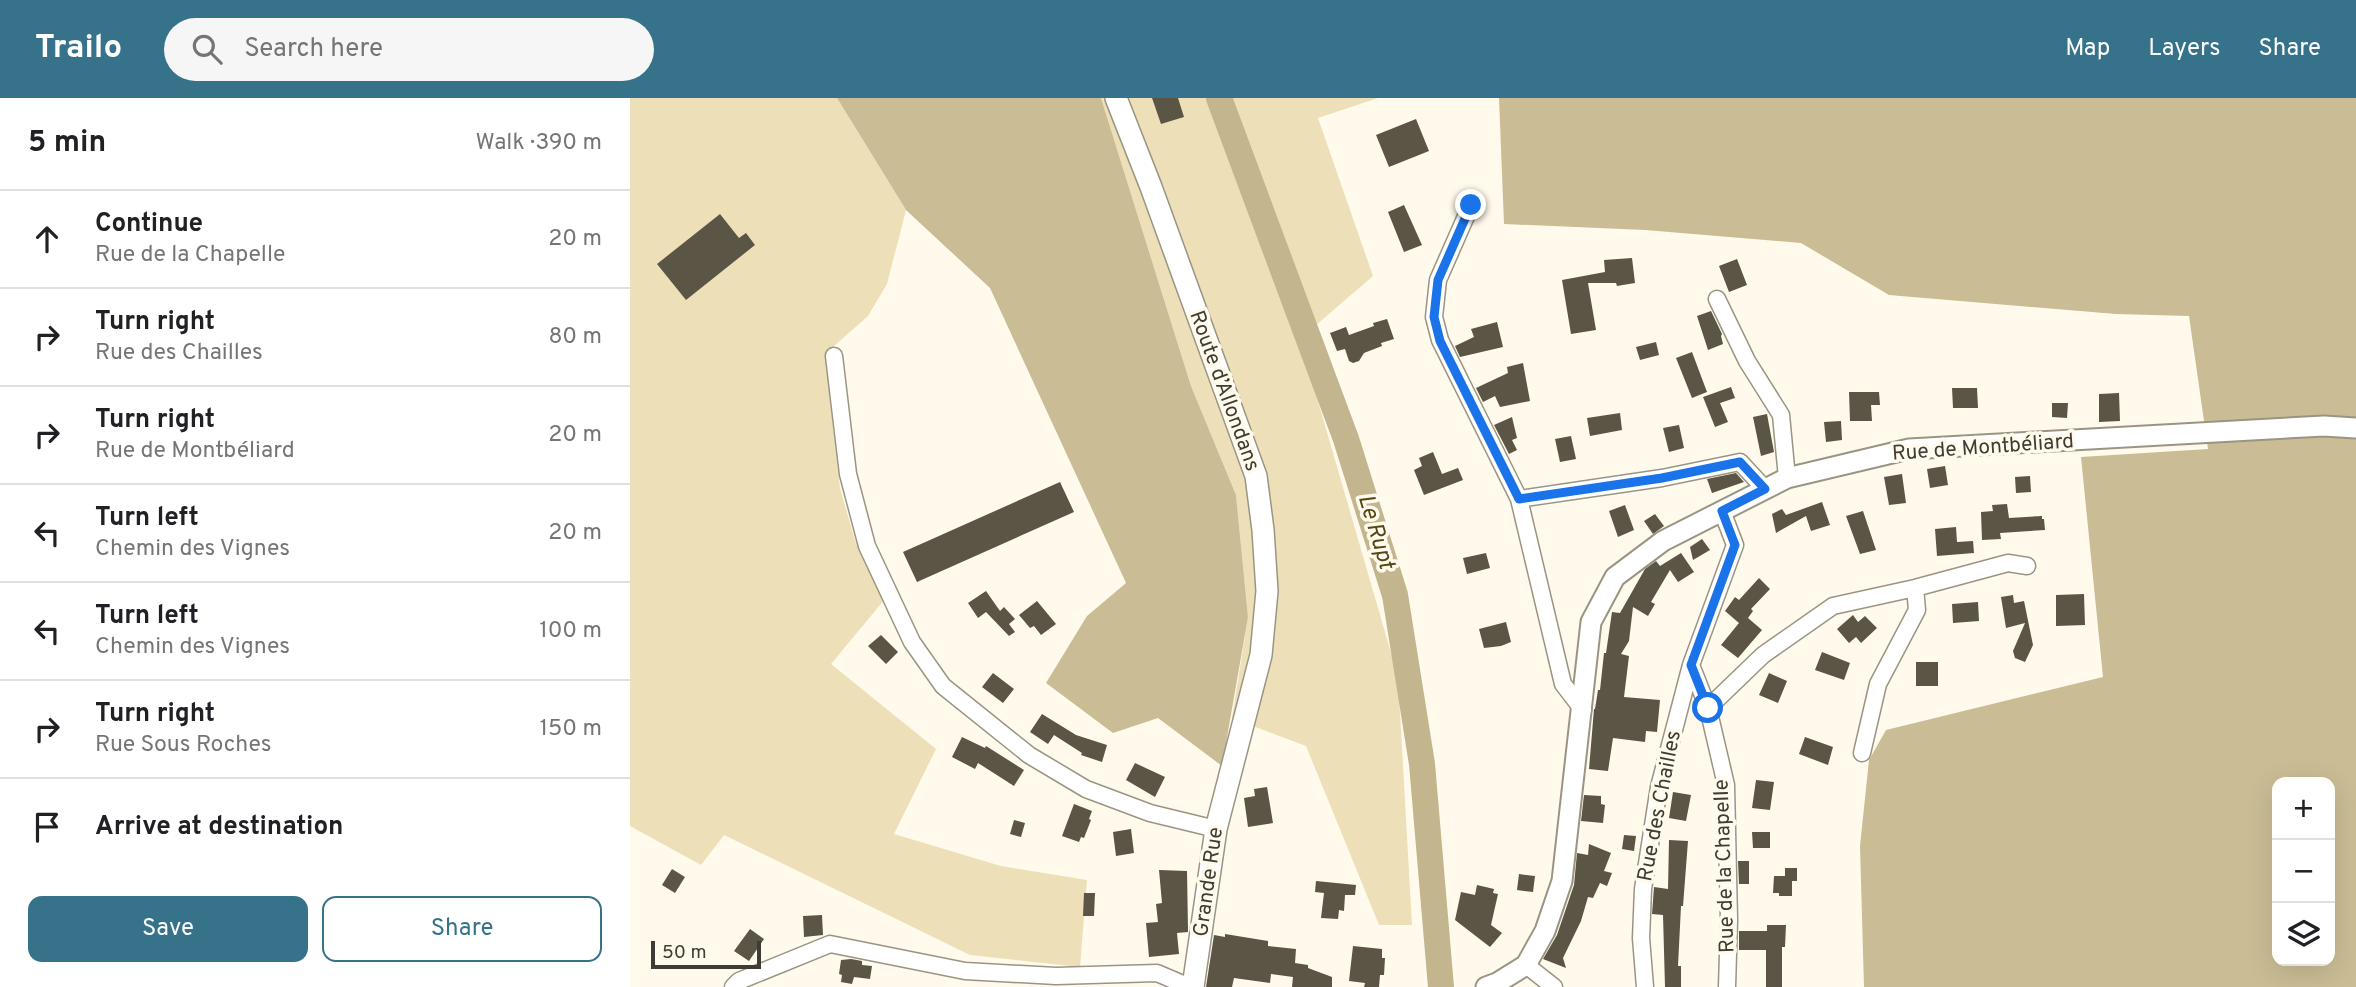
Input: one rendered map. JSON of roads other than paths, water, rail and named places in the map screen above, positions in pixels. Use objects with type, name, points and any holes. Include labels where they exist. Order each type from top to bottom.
[{"type":"main road","name":"Route d’Allondans","points":[[1116,98],[1256,476],[1267,591],[1261,655],[1228,777]]},
{"type":"main road","name":"Grande Rue","points":[[1191,987],[1216,829],[1228,777]]},
{"type":"street","points":[[1471,205],[1438,280],[1434,317],[1440,341],[1519,499],[1563,684],[1583,710]]},
{"type":"street","points":[[1717,299],[1747,361],[1781,415],[1787,478]]},
{"type":"street","points":[[835,356],[848,474],[867,546],[912,642],[943,686],[1029,755],[1086,789],[1150,813],[1216,829]]},
{"type":"street","name":"Rue de Montbéliard","points":[[1486,987],[1526,965],[1545,931],[1562,881],[1591,622],[1615,577],[1663,541],[1787,478],[1909,449],[2325,426],[2356,428]]},
{"type":"street","points":[[1519,499],[1662,478],[1740,462],[1765,489]]},
{"type":"street","name":"Rue des Chailles","points":[[1645,987],[1641,938],[1643,889],[1659,787],[1691,665],[1735,545],[1722,511]]},
{"type":"street","points":[[1708,708],[1763,655],[1833,606],[2008,563],[2027,566]]},
{"type":"street","points":[[1863,752],[1878,684],[1917,610],[1914,588]]},
{"type":"street","name":"Rue de la Chapelle","points":[[1691,665],[1708,708],[1726,785],[1729,920],[1727,987]]},
{"type":"street","points":[[733,987],[739,981],[830,944],[965,971],[1056,976],[1157,973],[1191,987]]},
{"type":"street","points":[[1526,965],[1554,987]]},
{"type":"waterway","name":"Le Rupt","points":[[1219,98],[1346,439],[1395,595],[1422,764],[1441,987]]}]
